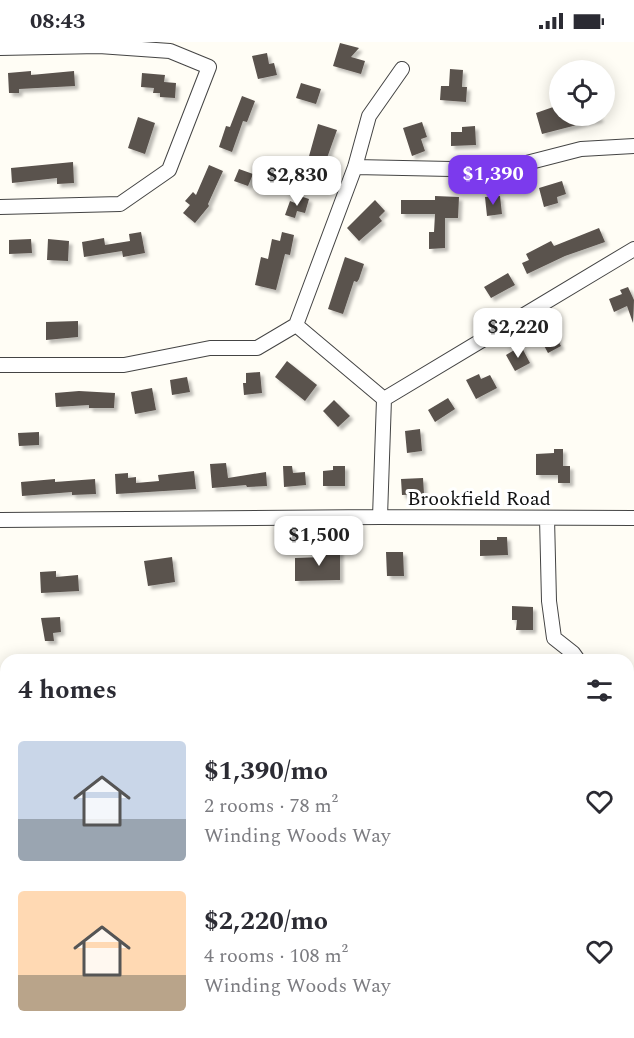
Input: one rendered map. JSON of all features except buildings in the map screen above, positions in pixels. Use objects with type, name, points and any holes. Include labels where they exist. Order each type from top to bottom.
[{"type":"street","points":[[0,48],[99,44],[170,51],[209,67],[169,170],[120,204],[0,207]]},
{"type":"street","points":[[0,365],[124,365],[210,348],[257,348],[296,325],[355,167],[369,116],[402,69]]},
{"type":"street","points":[[355,167],[499,170],[581,149],[634,146]]},
{"type":"street","points":[[384,399],[634,249]]},
{"type":"street","points":[[296,325],[384,399]]},
{"type":"street","points":[[380,517],[384,399]]},
{"type":"street","name":"Brookfield Road","points":[[0,520],[380,517],[634,518]]},
{"type":"street","points":[[547,518],[549,601],[554,638],[574,654]]}]
